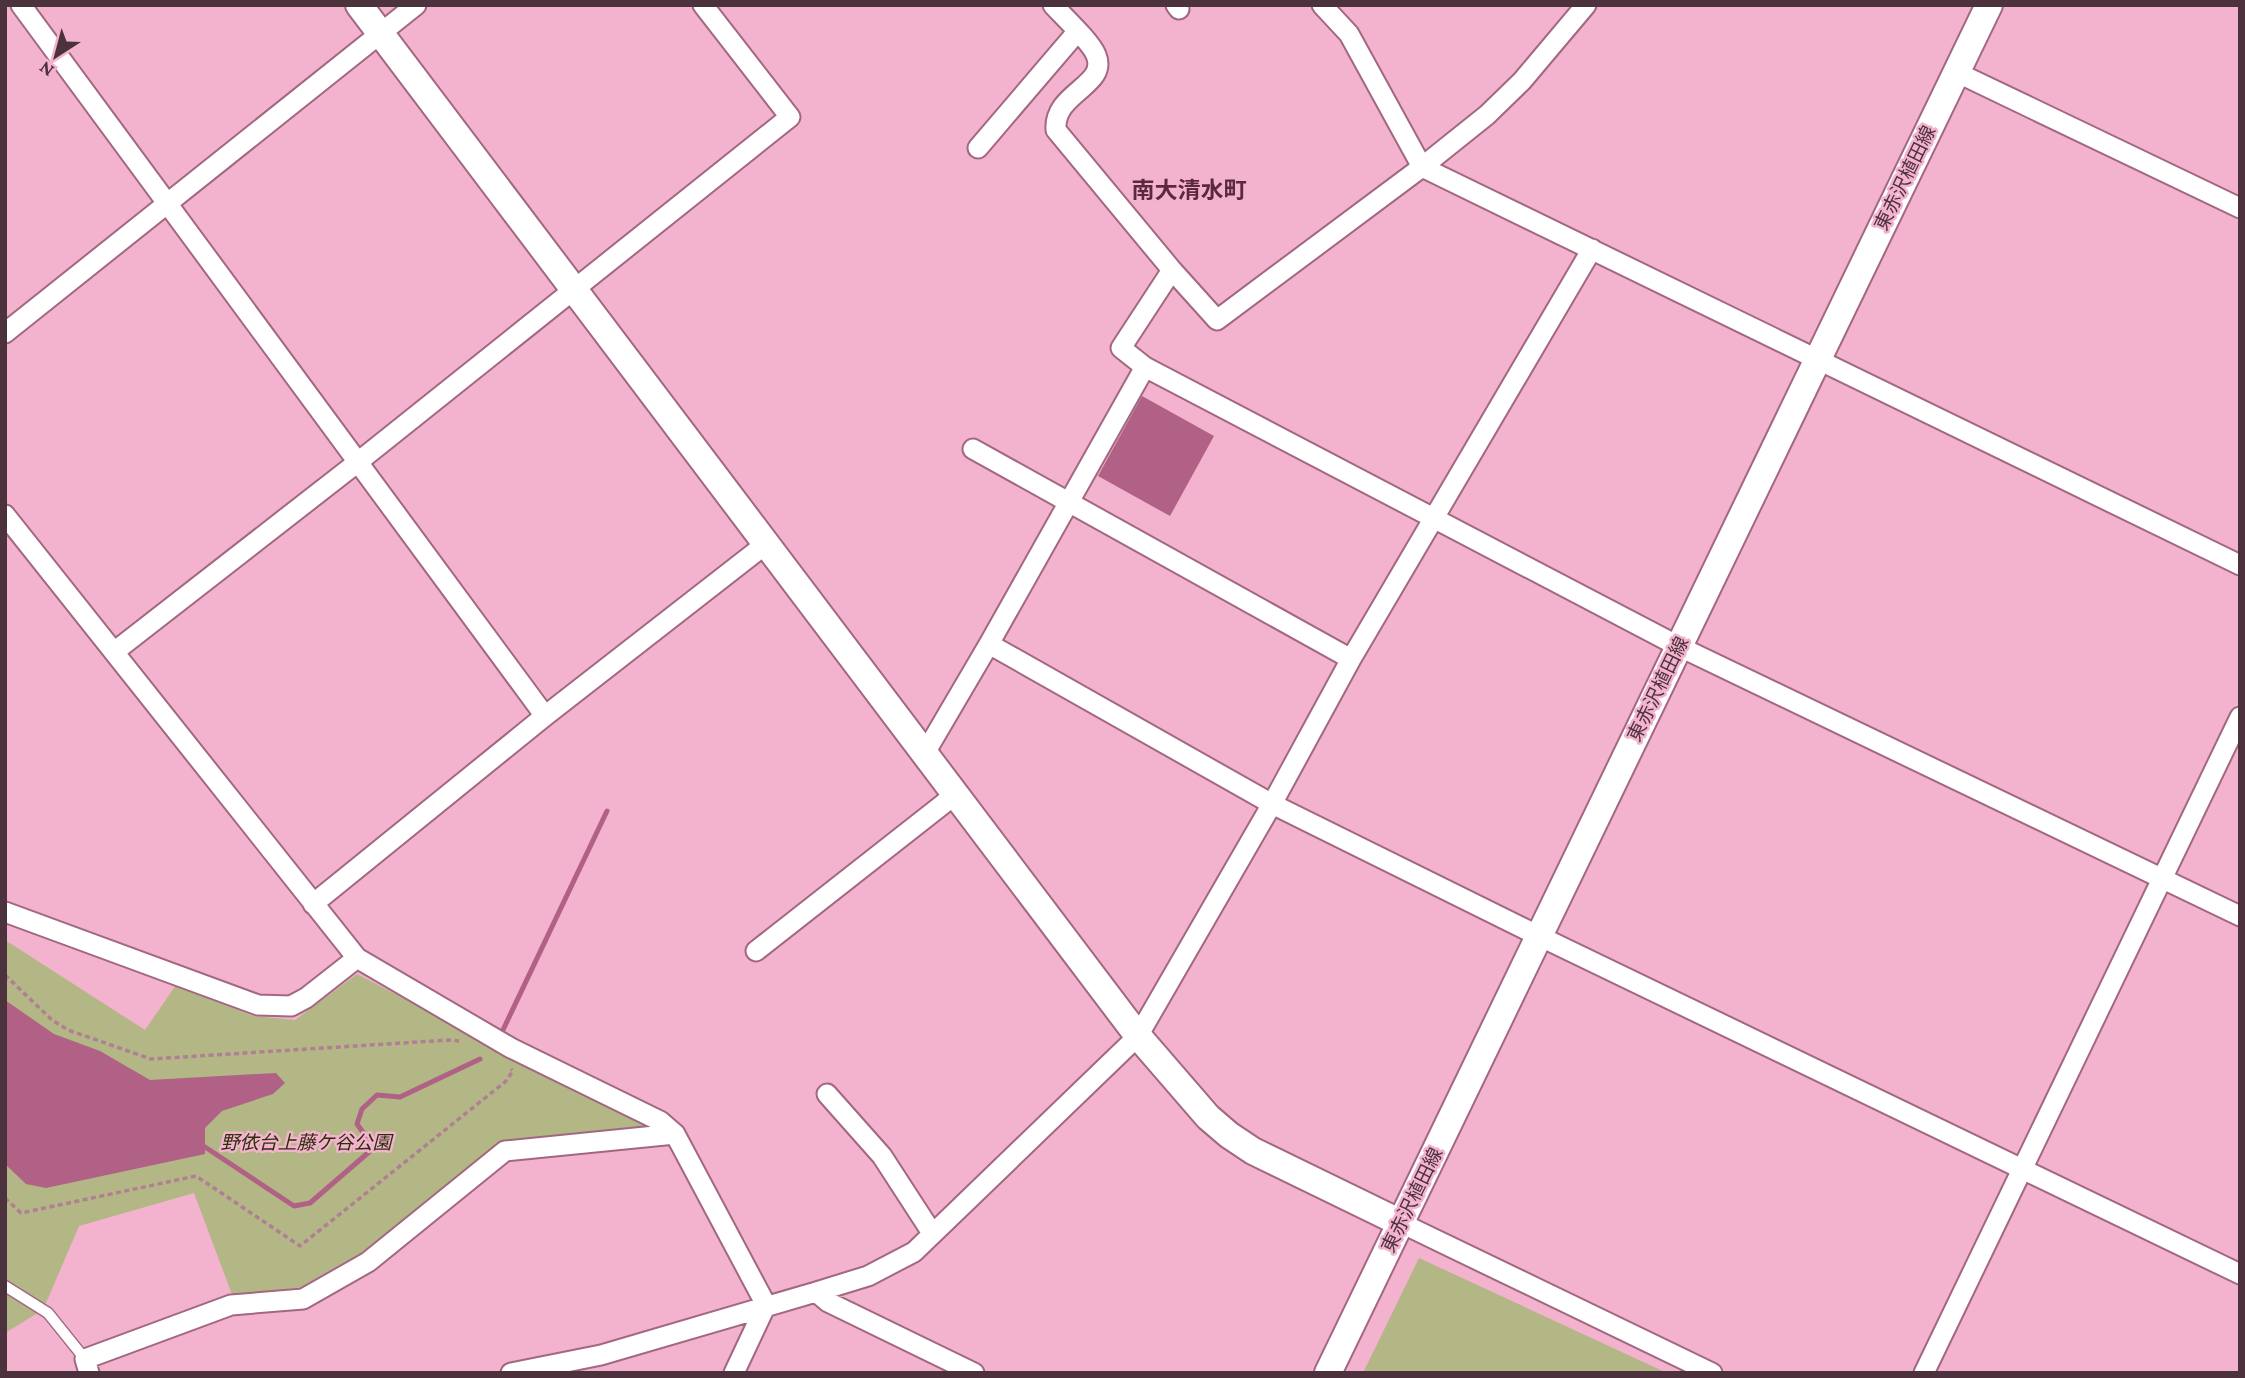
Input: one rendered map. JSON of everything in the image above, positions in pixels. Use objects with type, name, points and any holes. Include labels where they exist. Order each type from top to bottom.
[{"type":"street","points":[[21,5],[545,716]]},
{"type":"street","points":[[359,5],[1138,1036],[1208,1117],[1228,1135],[1253,1151],[1712,1373]]},
{"type":"street","points":[[5,333],[416,5]]},
{"type":"street","points":[[114,652],[358,462],[790,117],[703,5]]},
{"type":"street","points":[[1053,5],[1095,52],[1099,65],[1094,77],[1064,103],[1055,116],[1056,130],[1217,320],[1422,167],[1487,115],[1522,81],[1586,5]]},
{"type":"street","points":[[1322,5],[1349,34],[1422,167],[2240,565]]},
{"type":"street","name":"東赤沢植田線","points":[[1328,1373],[1989,5]]},
{"type":"street","points":[[978,148],[1077,32]]},
{"type":"street","points":[[1956,72],[2240,208]]},
{"type":"street","points":[[510,1373],[601,1355],[816,1292],[879,1270],[914,1252],[1138,1036],[1272,804],[1351,659],[1592,250]]},
{"type":"street","points":[[1172,270],[1121,348],[1145,367],[1678,646],[2240,916]]},
{"type":"street","points":[[925,753],[1145,367]]},
{"type":"street","points":[[974,449],[1068,504],[1351,659]]},
{"type":"street","points":[[5,515],[357,958],[511,1048],[660,1121],[675,1134],[766,1305]]},
{"type":"street","points":[[313,904],[545,716],[767,543]]},
{"type":"street","points":[[989,644],[1272,804],[1539,936],[2240,1274]]},
{"type":"street","points":[[1924,1373],[2240,718]]},
{"type":"street","points":[[757,951],[956,794]]},
{"type":"street","points":[[5,912],[258,1005],[291,1006],[306,998],[357,958]]},
{"type":"street","points":[[827,1094],[883,1156],[933,1233]]},
{"type":"street","points":[[87,1366],[231,1305],[303,1299],[368,1262],[505,1151],[675,1134]]},
{"type":"street","points":[[816,1292],[828,1302],[974,1373]]},
{"type":"street","points":[[734,1373],[766,1305]]},
{"type":"lane","points":[[5,1286],[48,1313],[87,1366]]},
{"type":"path","points":[[5,975],[52,1020],[68,1030],[151,1059],[449,1040],[470,1043]]},
{"type":"path","points":[[5,1198],[21,1213],[195,1176],[300,1246],[505,1082],[513,1071],[506,1061]]},
{"type":"green space","name":"野依台上藤ケ谷公園","points":[[5,940],[145,1030],[176,985],[253,1016],[295,1020],[357,974],[658,1131],[496,1146],[366,1250],[301,1287],[233,1297],[194,1193],[79,1226],[46,1303],[36,1314],[5,1333]]},
{"type":"green space","points":[[1419,1258],[1667,1373],[1363,1373]]},
{"type":"shaded area","points":[[1142,396],[1214,436],[1170,516],[1098,476]]},
{"type":"shaded area","points":[[5,1000],[54,1034],[100,1051],[150,1080],[276,1073],[285,1083],[273,1094],[222,1111],[205,1128],[205,1154],[46,1188],[26,1184],[5,1164]]},
{"type":"waterway","points":[[502,1032],[607,811]]},
{"type":"waterway","points":[[202,1145],[294,1206],[310,1203],[369,1152],[367,1138],[357,1124],[362,1109],[377,1095],[400,1097],[480,1059]]},
{"type":"district","name":"南大清水町","points":[[1189,190]]}]
